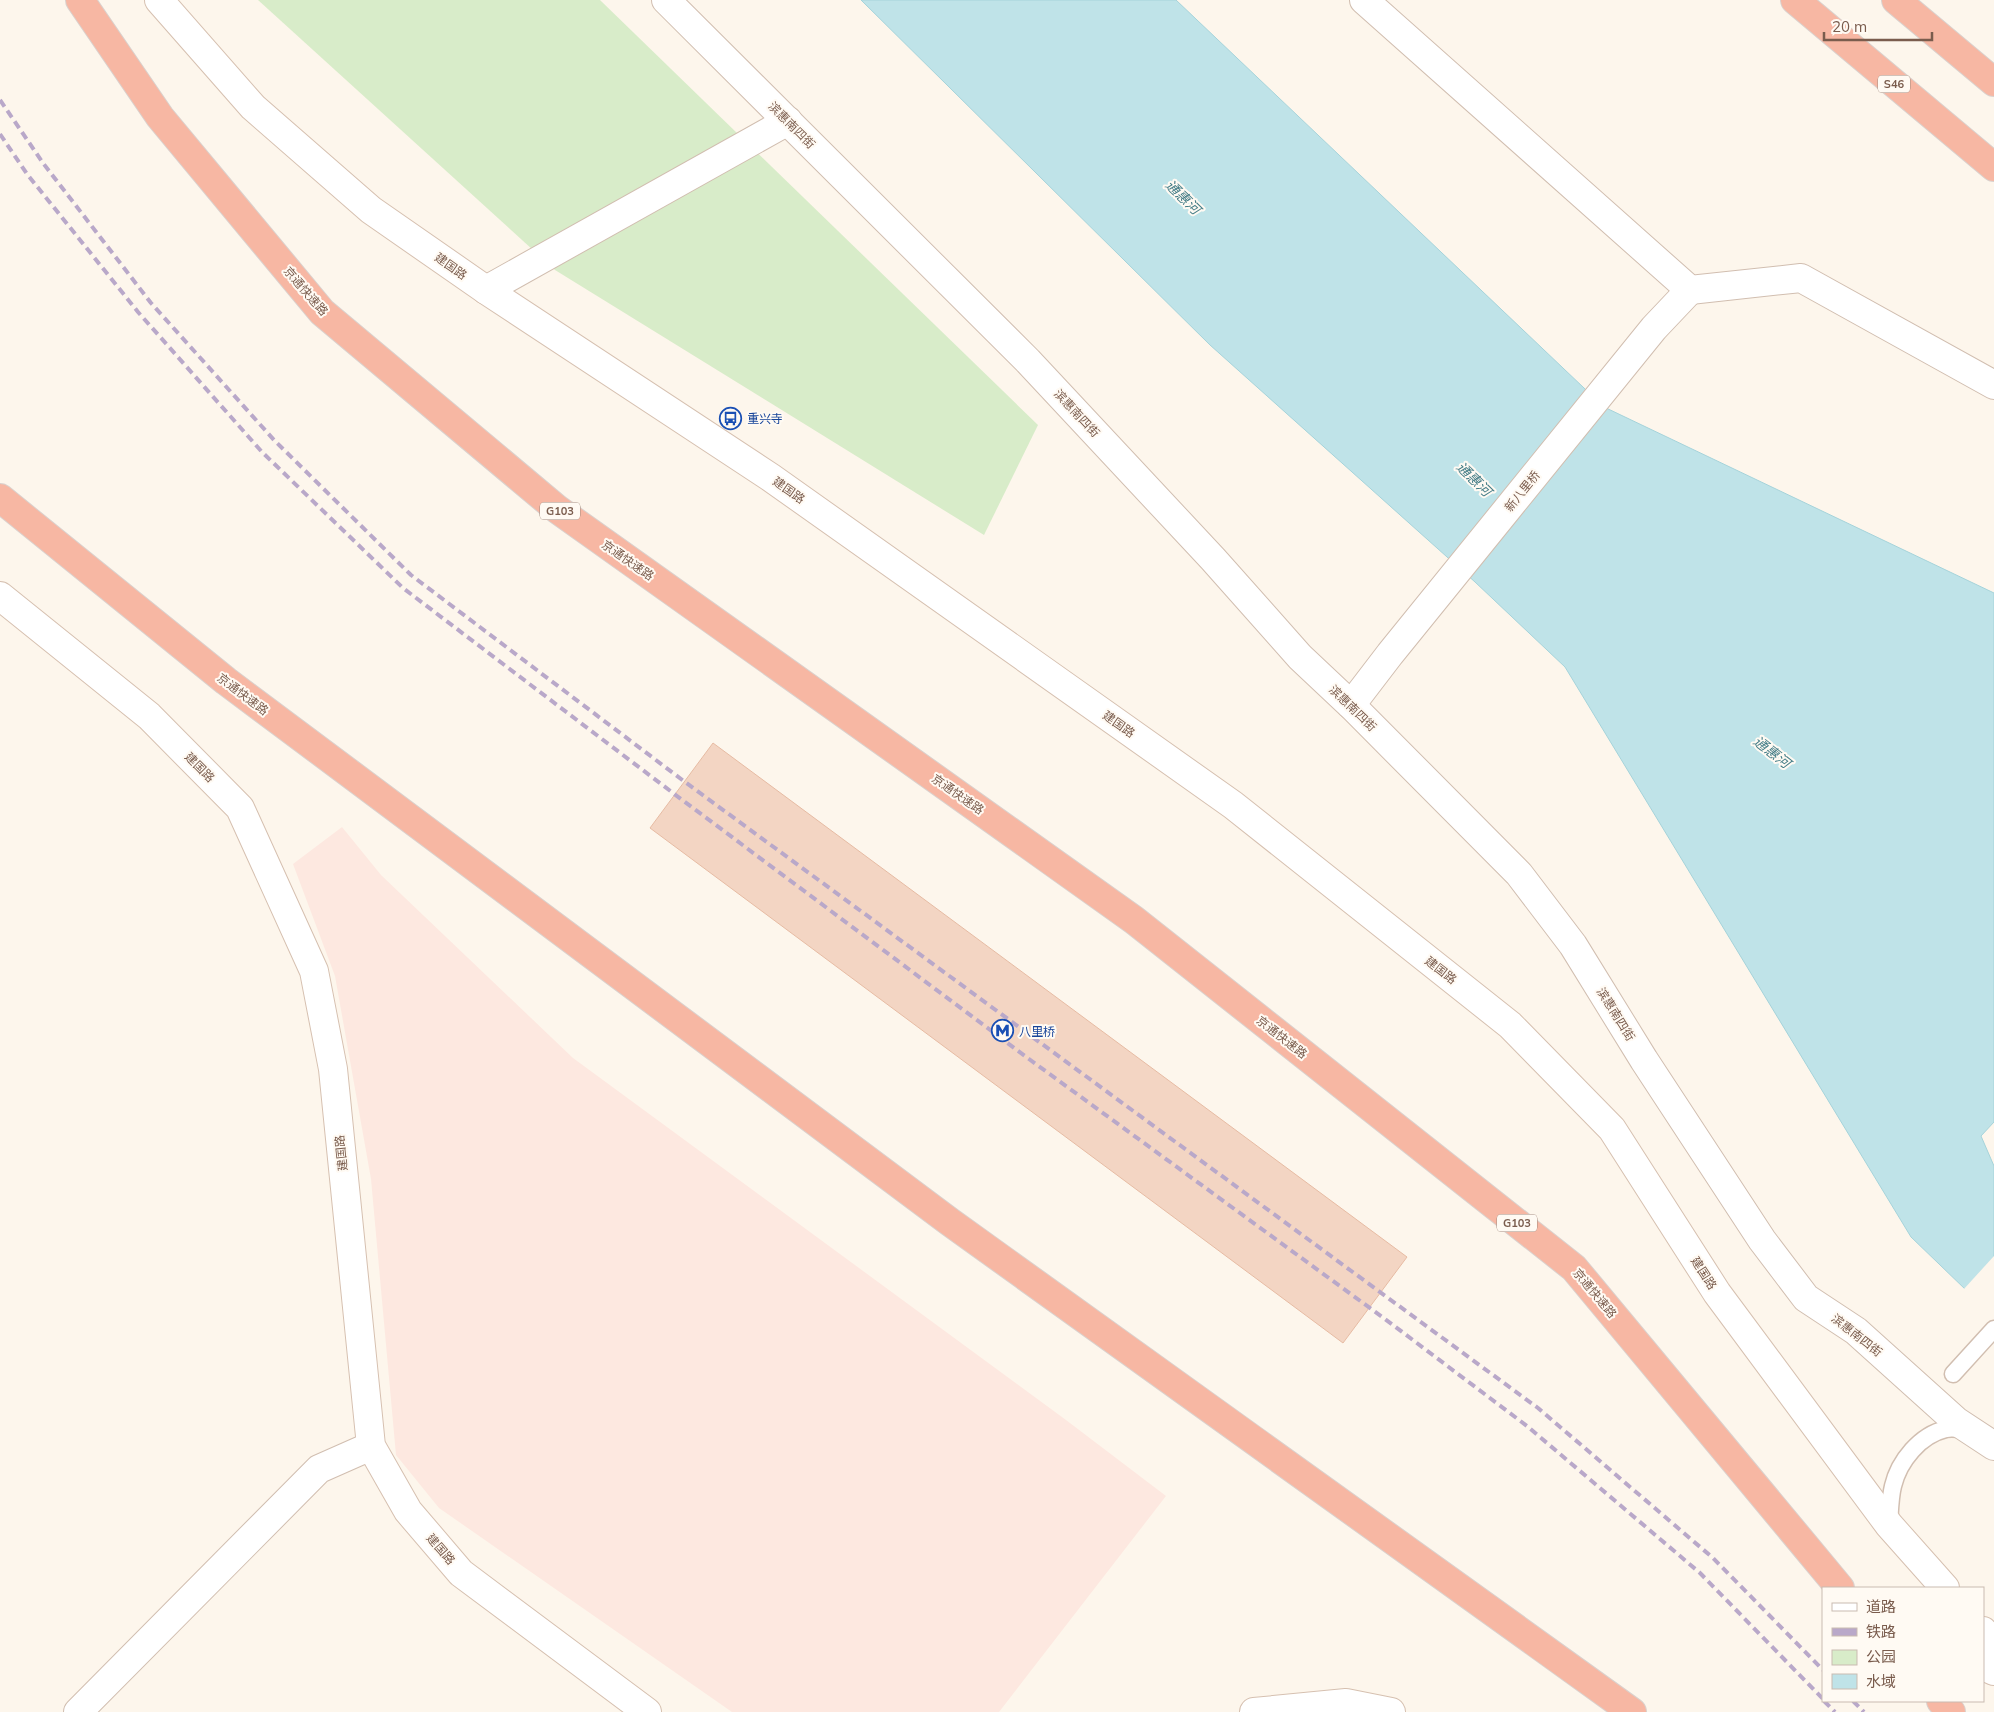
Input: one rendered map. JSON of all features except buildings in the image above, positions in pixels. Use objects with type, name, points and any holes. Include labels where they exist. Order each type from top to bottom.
[{"type":"highway","name":"京通快速路","points":[[80,0],[160,117],[322,312],[557,510],[1134,920],[1574,1268],[1839,1587]]},
{"type":"highway","name":"S46","points":[[1795,0],[1994,167]]},
{"type":"highway","points":[[1896,0],[1994,82]]},
{"type":"highway","name":"京通快速路","points":[[0,498],[226,682],[934,1210],[1632,1712]]},
{"type":"highway","points":[[1942,1702],[1951,1712]]},
{"type":"street","name":"建国路","points":[[159,0],[253,107],[371,210],[486,290],[770,477],[1225,799],[1510,1025],[1612,1129],[1717,1293],[1889,1525],[1944,1587]]},
{"type":"street","name":"滨惠南四街","points":[[666,0],[1028,361],[1213,559],[1300,657],[1351,705],[1519,874],[1573,945],[1644,1060],[1756,1232],[1806,1298],[1856,1331],[1956,1421],[1994,1446]]},
{"type":"street","points":[[1364,0],[1690,290],[1801,278],[1994,385]]},
{"type":"street","points":[[486,290],[788,121]]},
{"type":"street","name":"新八里桥","points":[[1351,705],[1390,654],[1654,328],[1690,290]]},
{"type":"street","name":"建国路","points":[[0,596],[149,716],[240,808],[314,971],[333,1069],[371,1446],[408,1511],[461,1574],[647,1712]]},
{"type":"street","points":[[78,1712],[318,1469],[371,1446]]},
{"type":"street","points":[[1984,1632],[1994,1644]]},
{"type":"street","points":[[1254,1712],[1346,1703],[1390,1712]]},
{"type":"lane","points":[[1953,1374],[1994,1330]]},
{"type":"lane","points":[[1889,1525],[1892,1487],[1900,1465],[1913,1449],[1930,1436],[1947,1429],[1969,1430]]},
{"type":"shaded area","points":[[342,827],[381,875],[573,1058],[1066,1420],[1166,1496],[999,1712],[732,1712],[439,1508],[396,1455],[371,1179],[335,976],[293,864]]},
{"type":"green space","points":[[258,0],[600,0],[1038,425],[984,535],[555,270]]},
{"type":"water","name":"通惠河","points":[[861,0],[1176,0],[1604,407],[1994,593],[1994,1122],[1981,1136],[1994,1166],[1994,1317],[1911,1237],[1565,667],[1475,582],[1210,345]]},
{"type":"pier","points":[[1994,1256],[1994,1319],[1963,1290]]},
{"type":"railway","points":[[0,100],[43,163],[151,303],[274,440],[411,575],[685,782],[1538,1408],[1713,1558],[1822,1669]]},
{"type":"railway","points":[[0,134],[27,174],[138,312],[262,452],[403,588],[1029,1059],[1385,1319],[1527,1426],[1700,1573],[1822,1698]]},
{"type":"railway","points":[[1825,1702],[1835,1712]]},
{"type":"railway","points":[[1854,1702],[1864,1712]]},
{"type":"place","name":"重兴寺","points":[[731,418]]},
{"type":"place","name":"八里桥","points":[[1003,1031]]}]
